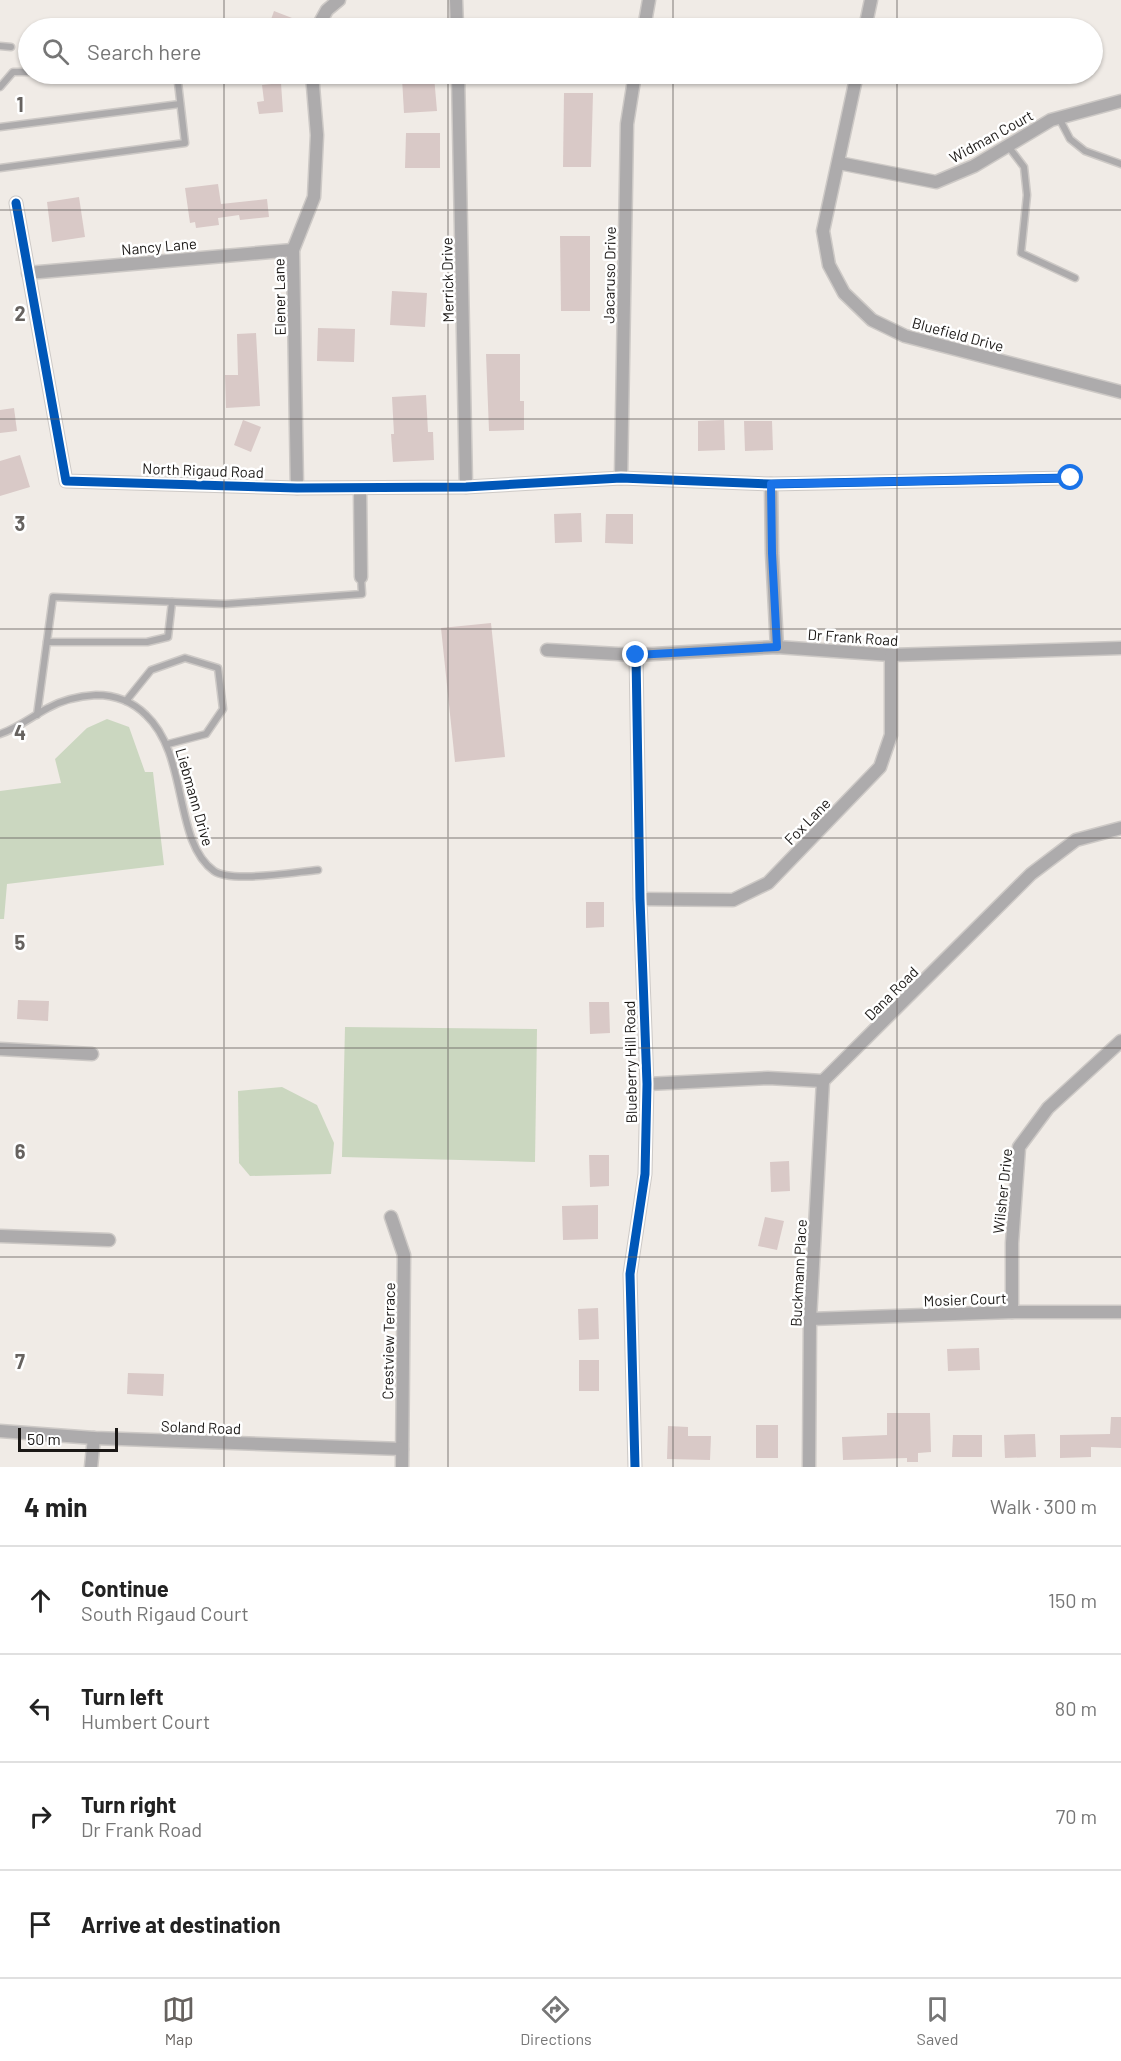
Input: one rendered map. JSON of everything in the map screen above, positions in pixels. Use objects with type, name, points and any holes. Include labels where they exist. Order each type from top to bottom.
[{"type":"street","points":[[323,18],[327,10],[339,0]]},
{"type":"street","points":[[456,0],[457,18]]},
{"type":"street","points":[[646,18],[649,0]]},
{"type":"street","points":[[868,18],[871,0]]},
{"type":"street","name":"Elener Lane","points":[[297,488],[293,250],[314,197],[317,135],[313,84]]},
{"type":"street","name":"Merrick Drive","points":[[458,84],[466,487]]},
{"type":"street","name":"Jacaruso Drive","points":[[621,478],[627,124],[633,84]]},
{"type":"street","name":"Bluefield Drive","points":[[854,84],[823,231],[829,265],[844,292],[872,320],[905,336],[1121,392]]},
{"type":"street","name":"Widman Court","points":[[839,163],[936,182],[974,166],[1051,120],[1121,101]]},
{"type":"street","name":"North Rigaud Road","points":[[16,203],[66,481],[360,488],[466,487],[621,478],[771,484],[1071,478]]},
{"type":"street","name":"Nancy Lane","points":[[28,273],[293,250]]},
{"type":"street","points":[[771,484],[777,647]]},
{"type":"street","points":[[360,488],[361,577]]},
{"type":"street","name":"Dr Frank Road","points":[[547,650],[636,655],[777,647],[891,656],[1121,648]]},
{"type":"street","name":"Blueberry Hill Road","points":[[635,1467],[630,1274],[645,1174],[647,1084],[640,899],[636,655]]},
{"type":"street","name":"Fox Lane","points":[[640,899],[733,900],[768,883],[880,767],[891,735],[891,656]]},
{"type":"street","name":"Dana Road","points":[[823,1082],[1031,874],[1076,840],[1121,828]]},
{"type":"street","name":"Wilsher Drive","points":[[1012,1312],[1012,1244],[1019,1147],[1048,1108],[1121,1041]]},
{"type":"street","points":[[0,1049],[92,1054]]},
{"type":"street","points":[[647,1084],[768,1078],[823,1082]]},
{"type":"street","name":"Buckmann Place","points":[[809,1467],[810,1320],[823,1082]]},
{"type":"street","name":"Crestview Terrace","points":[[391,1217],[404,1255],[402,1467]]},
{"type":"street","points":[[0,1236],[109,1240]]},
{"type":"street","name":"Mosier Court","points":[[810,1320],[1012,1312],[1121,1312]]},
{"type":"street","name":"Soland Road","points":[[0,1431],[94,1438],[402,1449]]},
{"type":"street","points":[[91,1467],[94,1438]]},
{"type":"lane","points":[[0,46],[10,47]]},
{"type":"lane","points":[[0,87],[13,72],[18,72]]},
{"type":"lane","points":[[0,166],[185,143],[178,84]]},
{"type":"lane","points":[[0,127],[180,104]]},
{"type":"lane","points":[[1059,118],[1070,139],[1085,152],[1121,164]]},
{"type":"lane","points":[[1007,146],[1024,167],[1027,195],[1021,253],[1075,278]]},
{"type":"lane","points":[[36,715],[53,597],[225,604],[362,594],[361,577]]},
{"type":"lane","points":[[47,642],[147,642],[168,637],[172,602]]},
{"type":"lane","points":[[126,701],[151,670],[185,658],[218,668],[223,709],[206,735],[168,744]]},
{"type":"lane","name":"Liebmann Drive","points":[[0,734],[13,730],[50,707],[76,698],[97,695],[126,701],[149,717],[168,744],[197,853],[215,872],[239,877],[318,870]]},
{"type":"green space","points":[[107,719],[129,727],[145,772],[153,772],[164,865],[7,884],[4,919],[0,919],[0,791],[61,783],[55,759],[87,728]]},
{"type":"green space","points":[[345,1027],[537,1029],[535,1162],[342,1157]]},
{"type":"green space","points":[[282,1087],[317,1105],[334,1143],[331,1174],[250,1176],[239,1163],[238,1091]]},
{"type":"building","points":[[274,11],[292,18],[272,18]]},
{"type":"building","points":[[281,84],[283,112],[259,114],[257,102],[264,101],[262,85]]},
{"type":"building","points":[[402,84],[435,84],[437,111],[404,113]]},
{"type":"building","points":[[564,93],[593,93],[591,167],[563,167]]},
{"type":"building","points":[[406,133],[440,133],[440,168],[405,168]]},
{"type":"building","points":[[218,184],[221,204],[267,199],[269,217],[240,220],[239,215],[218,218],[219,225],[196,228],[195,222],[190,223],[185,188]]},
{"type":"building","points":[[79,197],[85,237],[52,242],[47,202]]},
{"type":"building","points":[[560,236],[590,236],[590,311],[561,311]]},
{"type":"building","points":[[392,291],[427,293],[425,327],[390,325]]},
{"type":"building","points":[[318,328],[355,329],[354,362],[317,361]]},
{"type":"building","points":[[256,333],[260,406],[226,408],[225,375],[238,375],[237,334]]},
{"type":"building","points":[[486,354],[520,354],[520,401],[524,401],[524,430],[489,431]]},
{"type":"building","points":[[426,395],[428,432],[433,432],[434,460],[393,462],[392,397]]},
{"type":"building","points":[[14,408],[17,431],[0,433],[0,410]]},
{"type":"building","points":[[243,420],[261,427],[251,452],[234,445]]},
{"type":"building","points":[[724,420],[725,450],[698,451],[698,421]]},
{"type":"building","points":[[744,421],[772,421],[773,450],[745,451]]},
{"type":"building","points":[[20,455],[30,487],[0,496],[0,461]]},
{"type":"building","points":[[581,513],[582,542],[555,543],[554,514]]},
{"type":"building","points":[[606,514],[633,514],[633,544],[605,543]]},
{"type":"building","points":[[491,623],[505,757],[455,762],[441,628]]},
{"type":"building","points":[[586,902],[604,902],[604,927],[586,928]]},
{"type":"building","points":[[18,1000],[49,1001],[48,1021],[17,1019]]},
{"type":"building","points":[[589,1002],[609,1002],[610,1033],[590,1034]]},
{"type":"building","points":[[589,1155],[609,1155],[609,1186],[590,1187]]},
{"type":"building","points":[[789,1161],[790,1191],[771,1192],[770,1162]]},
{"type":"building","points":[[598,1205],[598,1239],[563,1240],[562,1206]]},
{"type":"building","points":[[765,1217],[784,1221],[777,1250],[758,1246]]},
{"type":"building","points":[[598,1308],[599,1339],[579,1340],[578,1309]]},
{"type":"building","points":[[979,1348],[980,1370],[948,1371],[947,1349]]},
{"type":"building","points":[[579,1360],[599,1360],[599,1391],[579,1391]]},
{"type":"building","points":[[128,1373],[164,1374],[163,1396],[127,1394]]},
{"type":"building","points":[[887,1413],[930,1413],[931,1452],[918,1453],[918,1462],[907,1462],[907,1458],[843,1460],[842,1437],[887,1435]]},
{"type":"building","points":[[1111,1417],[1121,1417],[1121,1448],[1091,1447],[1091,1457],[1060,1458],[1060,1435],[1110,1434]]},
{"type":"building","points":[[756,1425],[778,1425],[778,1458],[756,1458]]},
{"type":"building","points":[[668,1426],[688,1427],[688,1436],[711,1436],[710,1460],[667,1459]]},
{"type":"building","points":[[1035,1434],[1036,1457],[1005,1458],[1004,1435]]},
{"type":"building","points":[[953,1435],[982,1435],[982,1457],[952,1457]]},
{"type":"cycle path","points":[[16,203],[66,481],[297,488],[466,487],[621,478],[771,484],[1071,478]]},
{"type":"cycle path","points":[[635,1467],[630,1274],[645,1174],[647,1084],[640,899],[636,655]]},
{"type":"route","points":[[636,655],[777,647],[771,484],[1071,478]]}]
